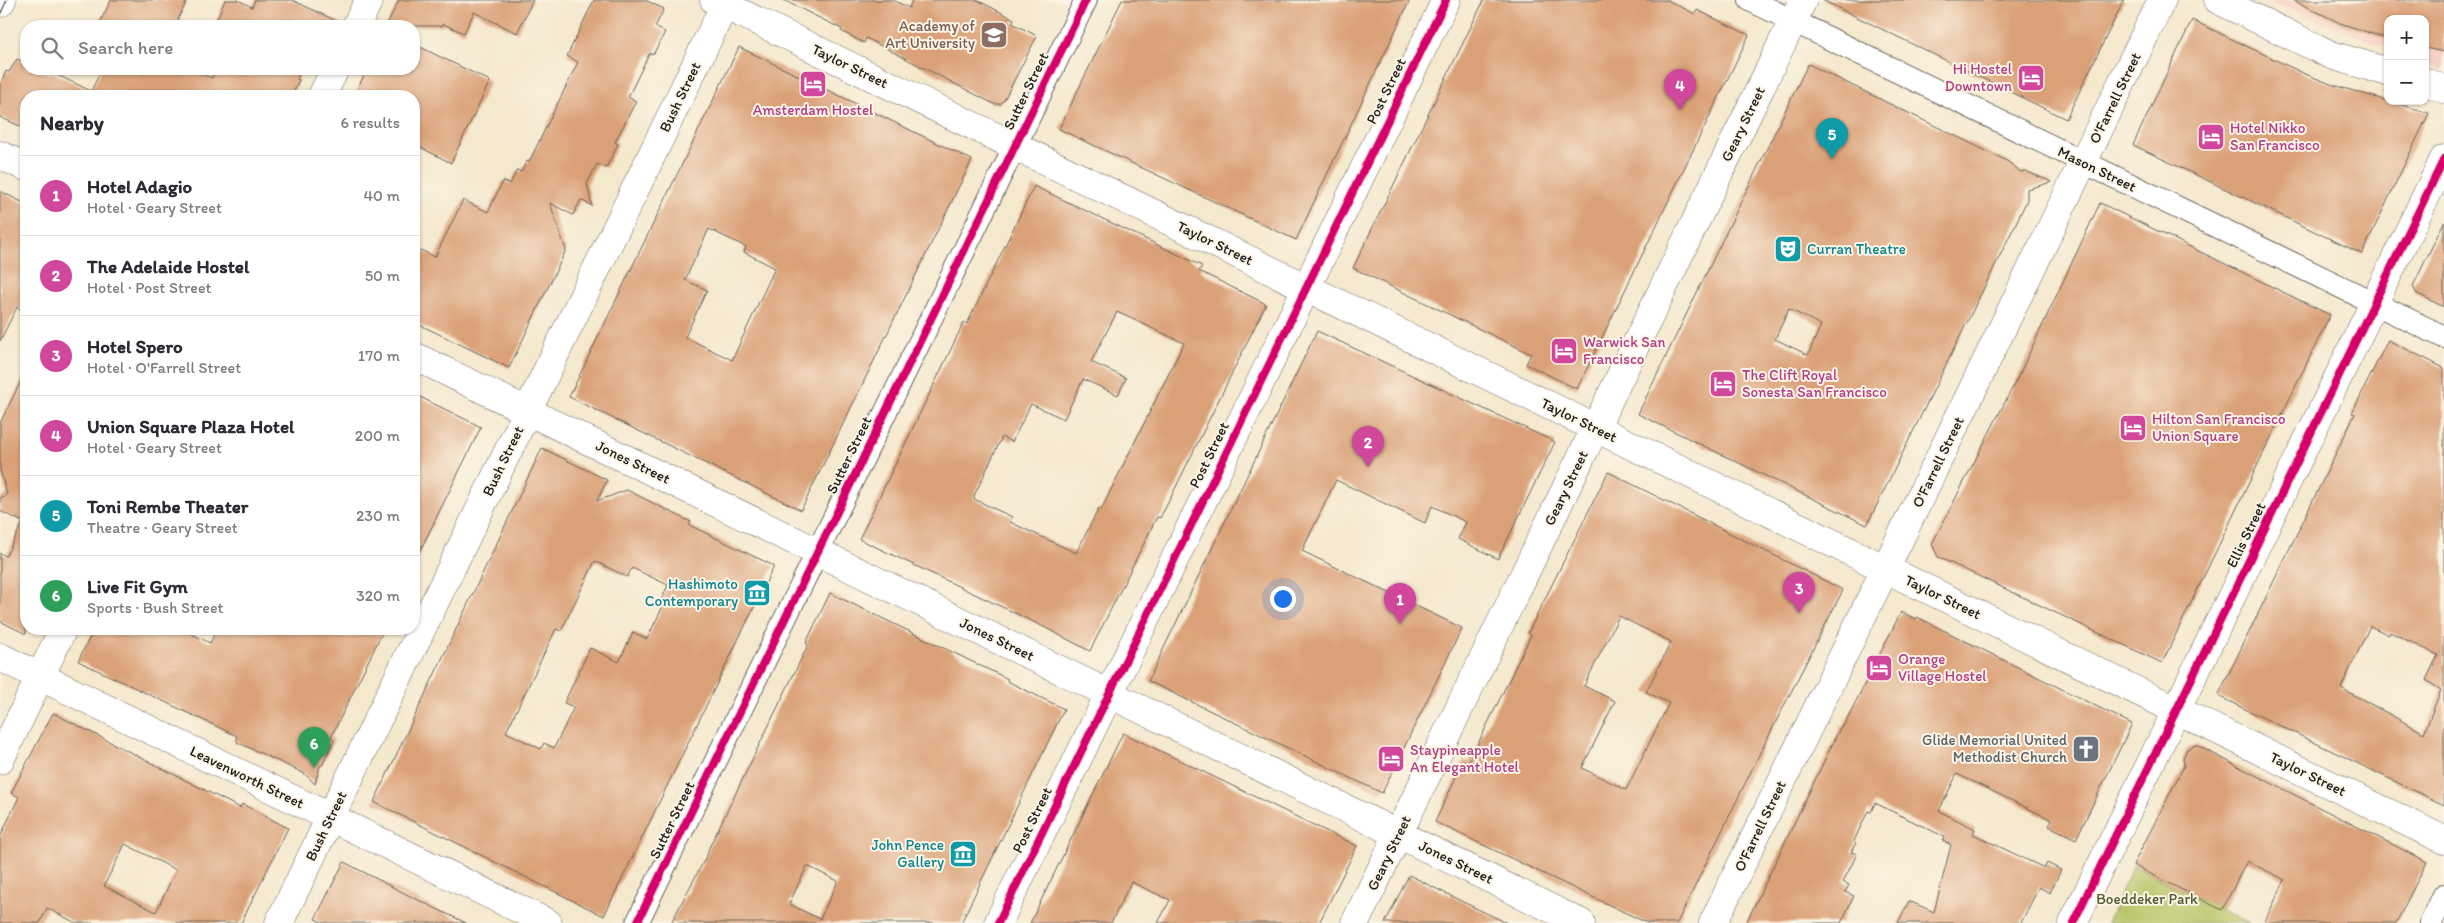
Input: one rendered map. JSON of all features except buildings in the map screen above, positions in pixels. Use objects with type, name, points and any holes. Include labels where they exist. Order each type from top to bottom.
[{"type":"main road","points":[[359,20],[369,0]]},
{"type":"main road","name":"Post Street","points":[[998,923],[1446,0]]},
{"type":"main road","name":"O'Farrell Street","points":[[1713,923],[2162,0]]},
{"type":"main road","points":[[2218,0],[2331,55],[2384,71]]},
{"type":"main road","name":"Taylor Street","points":[[722,2],[1306,288],[2444,840]]},
{"type":"main road","name":"Bush Street","points":[[420,632],[722,2]]},
{"type":"main road","name":"Geary Street","points":[[1355,923],[1798,11]]},
{"type":"main road","points":[[325,90],[332,75]]},
{"type":"main road","points":[[2429,83],[2444,88]]},
{"type":"main road","points":[[0,155],[20,164]]},
{"type":"main road","name":"Ellis Street","points":[[2073,923],[2444,159]]},
{"type":"main road","name":"Jones Street","points":[[420,359],[1581,923]]},
{"type":"main road","points":[[0,760],[60,635]]},
{"type":"main road","name":"Bush Street","points":[[279,923],[418,635]]},
{"type":"main road","name":"Leavenworth Street","points":[[0,657],[548,923]]},
{"type":"street","name":"Sutter Street","points":[[637,923],[1086,0]]},
{"type":"street","name":"Mason Street","points":[[1750,0],[1798,11],[2084,162],[2444,338]]},
{"type":"street","points":[[2431,923],[2444,895]]},
{"type":"shaded area","points":[[2266,0],[2444,0],[2444,71],[2429,65],[2429,15],[2384,15],[2384,46]]},
{"type":"green space","name":"Boeddeker Park","points":[[2133,866],[2250,923],[2107,923]]},
{"type":"tram line","points":[[0,15],[7,0]]},
{"type":"cycle path","points":[[637,923],[1086,0]]},
{"type":"cycle path","points":[[998,923],[1446,0]]},
{"type":"cycle path","points":[[2073,923],[2444,159]]},
{"type":"place","name":"Academy of Art University","points":[[994,35]]},
{"type":"place","name":"Hi Hostel Downtown","points":[[2031,78]]},
{"type":"place","name":"Amsterdam Hostel","points":[[813,84]]},
{"type":"place","name":"Union Square Plaza Hotel","points":[[1680,110]]},
{"type":"place","name":"Hotel Nikko San Francisco","points":[[2211,137]]},
{"type":"place","name":"Toni Rembe Theater","points":[[1832,159]]},
{"type":"place","name":"Curran Theatre","points":[[1788,249]]},
{"type":"place","name":"Warwick San Francisco","points":[[1564,351]]},
{"type":"place","name":"The Clift Royal Sonesta San Francisco","points":[[1723,384]]},
{"type":"place","name":"Hilton San Francisco Union Square","points":[[2133,428]]},
{"type":"place","name":"The Adelaide Hostel","points":[[1368,467]]},
{"type":"place","name":"Hashimoto Contemporary","points":[[757,593]]},
{"type":"place","name":"Hotel Spero","points":[[1799,613]]},
{"type":"place","name":"Hotel Adagio","points":[[1400,624]]},
{"type":"place","name":"Orange Village Hostel","points":[[1879,668]]},
{"type":"place","name":"Glide Memorial United Methodist Church","points":[[2086,749]]},
{"type":"place","name":"Staypineapple An Elegant Hotel","points":[[1391,759]]},
{"type":"place","name":"Live Fit Gym","points":[[314,768]]},
{"type":"place","name":"John Pence Gallery","points":[[963,854]]}]
